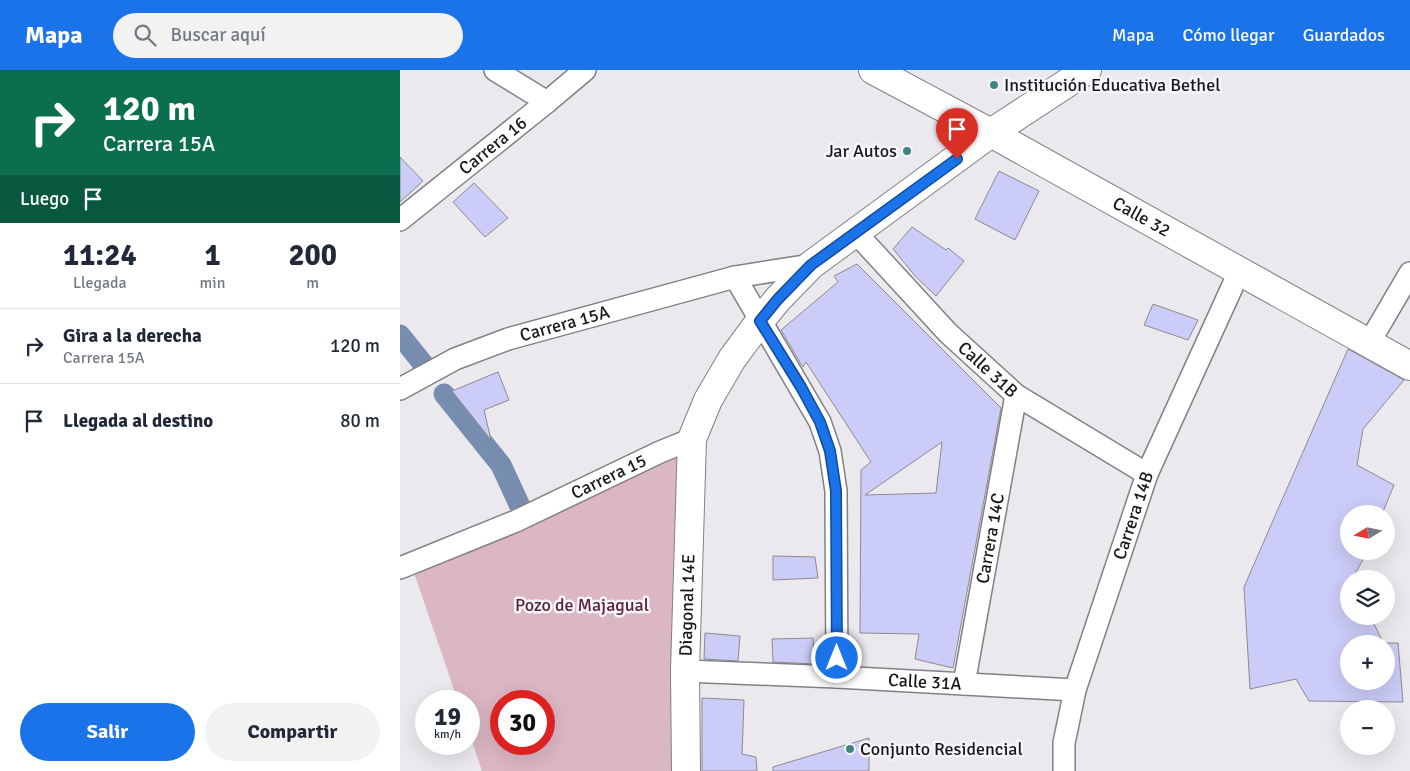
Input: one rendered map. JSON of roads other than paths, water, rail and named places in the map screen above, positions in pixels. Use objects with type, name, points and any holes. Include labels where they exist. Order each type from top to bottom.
[{"type":"street","points":[[495,70],[547,102]]},
{"type":"street","name":"Carrera 16","points":[[400,220],[585,70]]},
{"type":"street","name":"Calle 32","points":[[873,70],[1410,366]]},
{"type":"street","name":"Carrera 15A","points":[[760,321],[778,299],[811,265],[991,134],[1087,70]]},
{"type":"street","name":"Calle 31B","points":[[856,233],[948,334],[1016,395],[1147,474]]},
{"type":"street","name":"Carrera 15A","points":[[400,389],[455,359],[508,339],[735,277],[811,265]]},
{"type":"street","name":"Carrera 14B","points":[[1064,771],[1064,743],[1074,690],[1147,474],[1239,272]]},
{"type":"street","points":[[1369,343],[1410,273]]},
{"type":"street","points":[[735,277],[801,387],[820,422],[830,451],[836,491],[837,677]]},
{"type":"street","points":[[692,439],[708,400],[732,359],[760,321]]},
{"type":"street","name":"Carrera 14C","points":[[964,684],[1016,395]]},
{"type":"street","name":"Carrera 15","points":[[400,568],[516,520],[660,452],[692,439]]},
{"type":"street","name":"Diagonal 14E","points":[[686,771],[685,671],[692,439]]},
{"type":"street","name":"Calle 31A","points":[[685,671],[1074,690]]},
{"type":"waterway","points":[[400,335],[424,365]]},
{"type":"waterway","points":[[444,394],[501,465],[519,504]]},
{"type":"place","name":"Institución Educativa Bethel","points":[[994,85]]},
{"type":"place","name":"Jar Autos","points":[[907,151]]},
{"type":"place","name":"Conjunto Residencial","points":[[850,749]]},
{"type":"park label","name":"Pozo de Majagual","points":[[582,605]]}]
